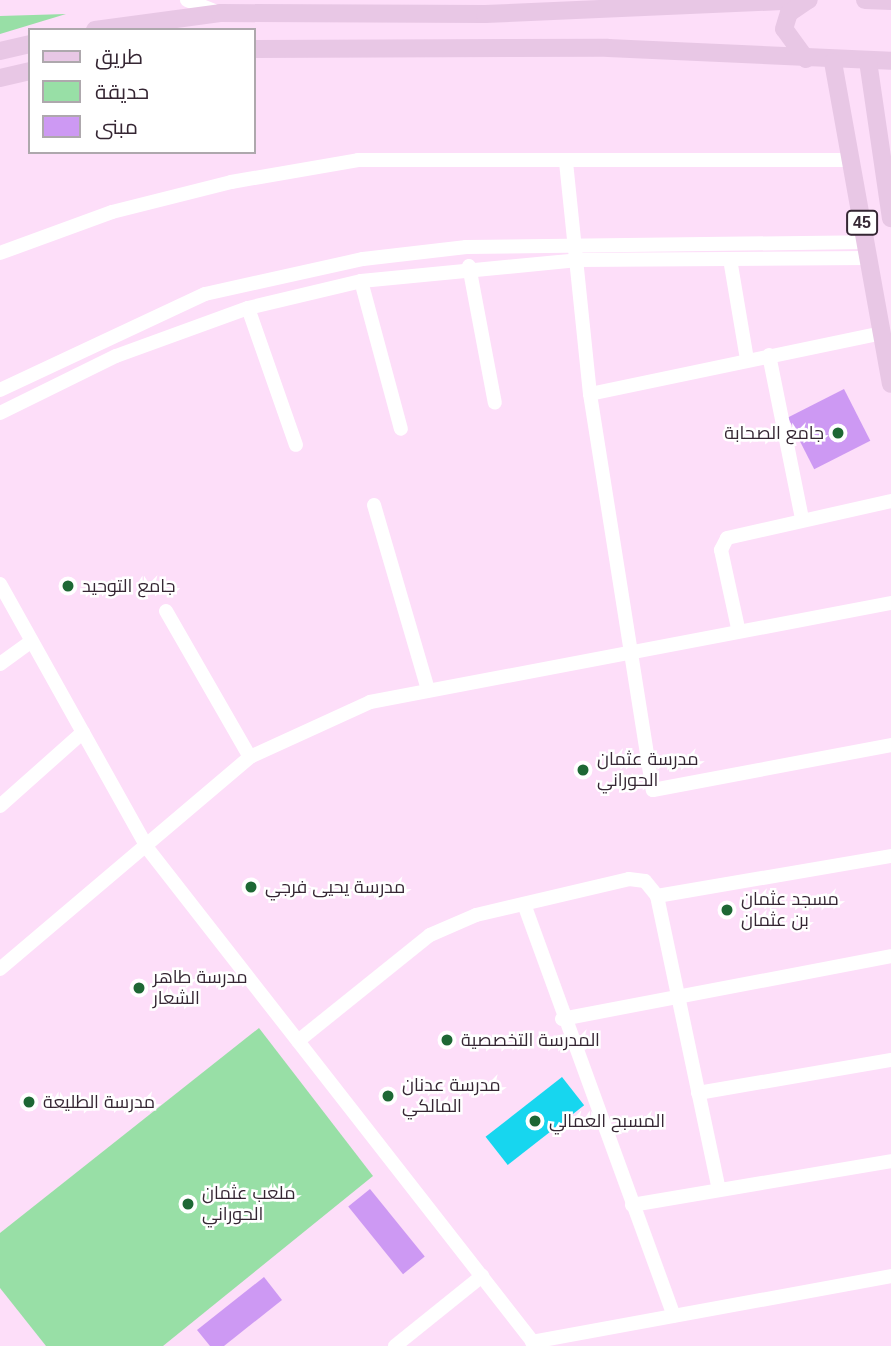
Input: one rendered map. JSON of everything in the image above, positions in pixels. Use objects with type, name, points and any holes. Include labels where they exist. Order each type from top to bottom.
[{"type":"main road","points":[[110,28],[220,13],[808,0]]},
{"type":"main road","points":[[806,59],[784,29],[789,13],[808,0]]},
{"type":"main road","points":[[865,0],[890,0]]},
{"type":"main road","points":[[0,51],[28,44]]},
{"type":"main road","points":[[256,49],[608,48],[833,61],[891,61]]},
{"type":"main road","name":"45","points":[[833,61],[891,384]]},
{"type":"main road","name":"45","points":[[868,61],[891,218]]},
{"type":"main road","points":[[0,78],[28,71]]},
{"type":"street","points":[[187,0],[220,13]]},
{"type":"street","points":[[0,253],[125,209],[358,160],[850,160]]},
{"type":"street","points":[[566,162],[590,394],[627,651],[653,790],[891,745]]},
{"type":"street","points":[[0,390],[205,294],[287,273],[466,247],[576,244],[867,250]]},
{"type":"street","points":[[0,413],[116,356],[248,308],[361,281],[469,266],[578,260],[730,259],[867,250]]},
{"type":"street","points":[[730,259],[747,359]]},
{"type":"street","points":[[469,266],[495,403]]},
{"type":"street","points":[[361,281],[401,429]]},
{"type":"street","points":[[248,308],[296,445]]},
{"type":"street","points":[[590,394],[747,359],[882,333]]},
{"type":"street","points":[[769,355],[802,518]]},
{"type":"street","points":[[738,628],[721,550],[727,538],[802,518],[891,501]]},
{"type":"street","points":[[374,505],[428,690]]},
{"type":"street","points":[[0,584],[148,849],[534,1344],[891,1276]]},
{"type":"street","points":[[0,969],[148,849],[250,757],[370,702],[738,628],[891,603]]},
{"type":"street","points":[[166,611],[250,757]]},
{"type":"street","points":[[0,664],[32,640]]},
{"type":"street","points":[[0,806],[83,732]]},
{"type":"street","points":[[657,897],[891,856]]},
{"type":"street","points":[[299,1041],[430,935],[524,904],[629,879],[645,881],[657,897],[719,1189]]},
{"type":"street","points":[[524,904],[562,1019],[674,1316]]},
{"type":"street","points":[[562,1019],[891,956]]},
{"type":"street","points":[[698,1093],[891,1060]]},
{"type":"street","points":[[632,1205],[891,1161]]},
{"type":"street","points":[[395,1346],[482,1276]]},
{"type":"green space","points":[[66,14],[0,34],[0,16]]},
{"type":"green space","name":"ملعب عثمان الحوراني","points":[[259,1028],[373,1176],[163,1346],[46,1346],[0,1288],[0,1233]]},
{"type":"water","name":"المسبح العمالي","points":[[562,1077],[584,1105],[508,1165],[486,1137]]},
{"type":"building","points":[[844,389],[870,441],[814,469],[788,418]]},
{"type":"building","points":[[370,1189],[425,1257],[403,1274],[348,1207]]},
{"type":"building","points":[[264,1277],[282,1300],[224,1346],[210,1346],[197,1330]]},
{"type":"place","name":"جامع الصحابة","points":[[838,433]]},
{"type":"place","name":"جامع التوحيد","points":[[68,586]]},
{"type":"place","name":"مدرسة عثمان الحوراني","points":[[583,770]]},
{"type":"place","name":"مدرسة يحيى فرجي","points":[[251,887]]},
{"type":"place","name":"مسجد عثمان بن عثمان","points":[[727,910]]},
{"type":"place","name":"مدرسة طاهر الشعار","points":[[139,988]]},
{"type":"place","name":"المدرسة التخصصية","points":[[447,1040]]},
{"type":"place","name":"مدرسة عدنان المالكي","points":[[388,1096]]},
{"type":"place","name":"مدرسة الطليعة","points":[[29,1102]]},
{"type":"place","name":"المسبح العمالي","points":[[535,1121]]},
{"type":"place","name":"ملعب عثمان الحوراني","points":[[188,1204]]}]
